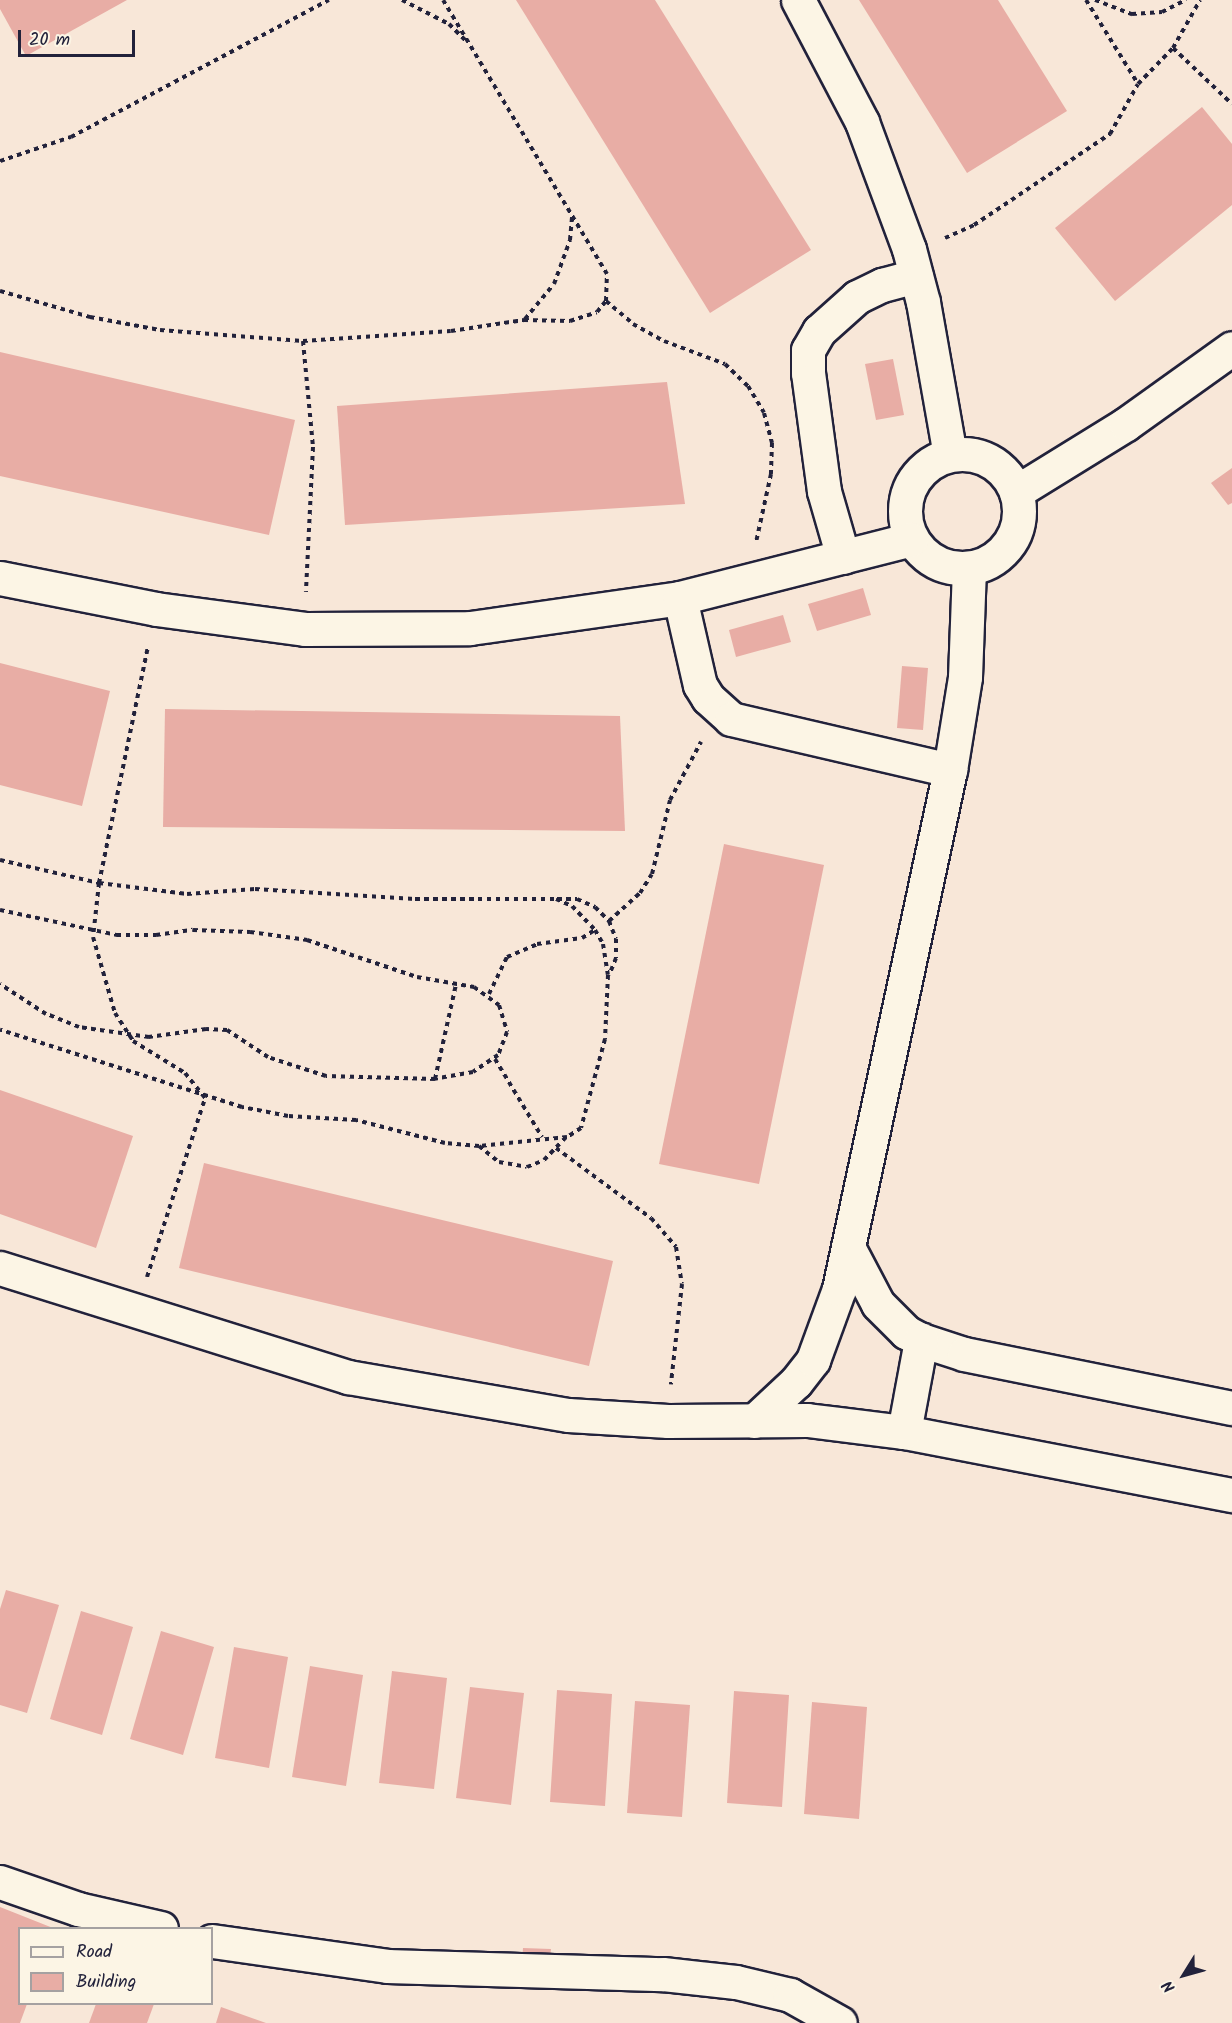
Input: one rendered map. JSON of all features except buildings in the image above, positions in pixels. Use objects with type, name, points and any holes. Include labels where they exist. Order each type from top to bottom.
[{"type":"street","points":[[798,0],[862,122],[913,262],[950,454]]},
{"type":"street","points":[[843,557],[824,491],[808,373],[808,350],[819,331],[857,297],[882,285],[913,262]]},
{"type":"street","points":[[1016,492],[1126,424],[1232,348]]},
{"type":"street","points":[[950,454],[971,454],[990,460],[1006,473],[1016,492],[1018,525],[1011,541],[986,564],[969,568],[936,563],[911,539],[905,518],[906,497],[915,478],[930,463],[950,454]]},
{"type":"street","points":[[0,578],[156,609],[305,629],[470,628],[680,598],[911,539]]},
{"type":"street","points":[[754,1421],[796,1382],[813,1360],[833,1308],[950,770],[965,677],[969,568]]},
{"type":"street","points":[[680,598],[700,685],[720,711],[745,725],[950,770]]},
{"type":"street","points":[[848,1247],[878,1304],[906,1332],[921,1340],[964,1354],[1232,1408]]},
{"type":"street","points":[[0,1268],[348,1377],[568,1415],[668,1421],[807,1420],[904,1432],[1232,1496]]},
{"type":"street","points":[[904,1432],[921,1340]]},
{"type":"street","points":[[0,1882],[78,1909],[153,1927]]},
{"type":"street","points":[[213,1941],[387,1966],[663,1974],[736,1982],[790,1995],[840,2023]]},
{"type":"path","points":[[0,161],[71,136],[329,0]]},
{"type":"path","points":[[402,0],[449,24],[469,45]]},
{"type":"path","points":[[0,291],[90,317],[160,330],[303,341],[419,334],[524,320],[584,319],[597,312],[606,301],[606,274],[442,0]]},
{"type":"path","points":[[1086,0],[1138,84]]},
{"type":"path","points":[[1095,0],[1132,14],[1162,12],[1186,0]]},
{"type":"path","points":[[913,262],[1090,150],[1122,119],[1138,84],[1173,48],[1200,0]]},
{"type":"path","points":[[1173,48],[1232,104]]},
{"type":"path","points":[[524,320],[554,284],[570,240],[572,216]]},
{"type":"path","points":[[606,301],[633,324],[664,341],[725,364],[748,386],[764,413],[772,443],[771,474],[746,583]]},
{"type":"path","points":[[303,341],[313,447],[305,629]]},
{"type":"path","points":[[156,609],[99,883],[93,937],[115,1012],[133,1041],[185,1073],[206,1098]]},
{"type":"path","points":[[609,921],[640,893],[652,874],[670,800],[720,711]]},
{"type":"path","points":[[0,860],[99,883],[187,894],[255,889],[415,899],[577,899],[595,907],[609,921],[616,939],[616,958],[608,975]]},
{"type":"path","points":[[479,1146],[499,1162],[527,1167],[544,1160],[585,1121],[600,1065],[608,975],[603,944],[595,930],[572,906],[556,899]]},
{"type":"path","points":[[0,910],[117,935],[156,935],[193,930],[250,932],[307,940],[417,977],[456,984],[489,994],[499,1005],[507,1032],[504,1046],[495,1059],[473,1072],[435,1079],[326,1077],[268,1057],[227,1030],[206,1029],[149,1037],[114,1035],[46,1014],[0,984]]},
{"type":"path","points":[[489,994],[507,957],[537,944],[582,938],[595,930]]},
{"type":"path","points":[[435,1079],[456,984]]},
{"type":"path","points":[[0,1030],[206,1098],[288,1116],[357,1120],[445,1143],[479,1146],[542,1137],[567,1137]]},
{"type":"path","points":[[495,1059],[542,1137]]},
{"type":"path","points":[[136,1312],[206,1098]]},
{"type":"path","points":[[556,1148],[651,1218],[676,1247],[682,1284],[668,1421]]}]
